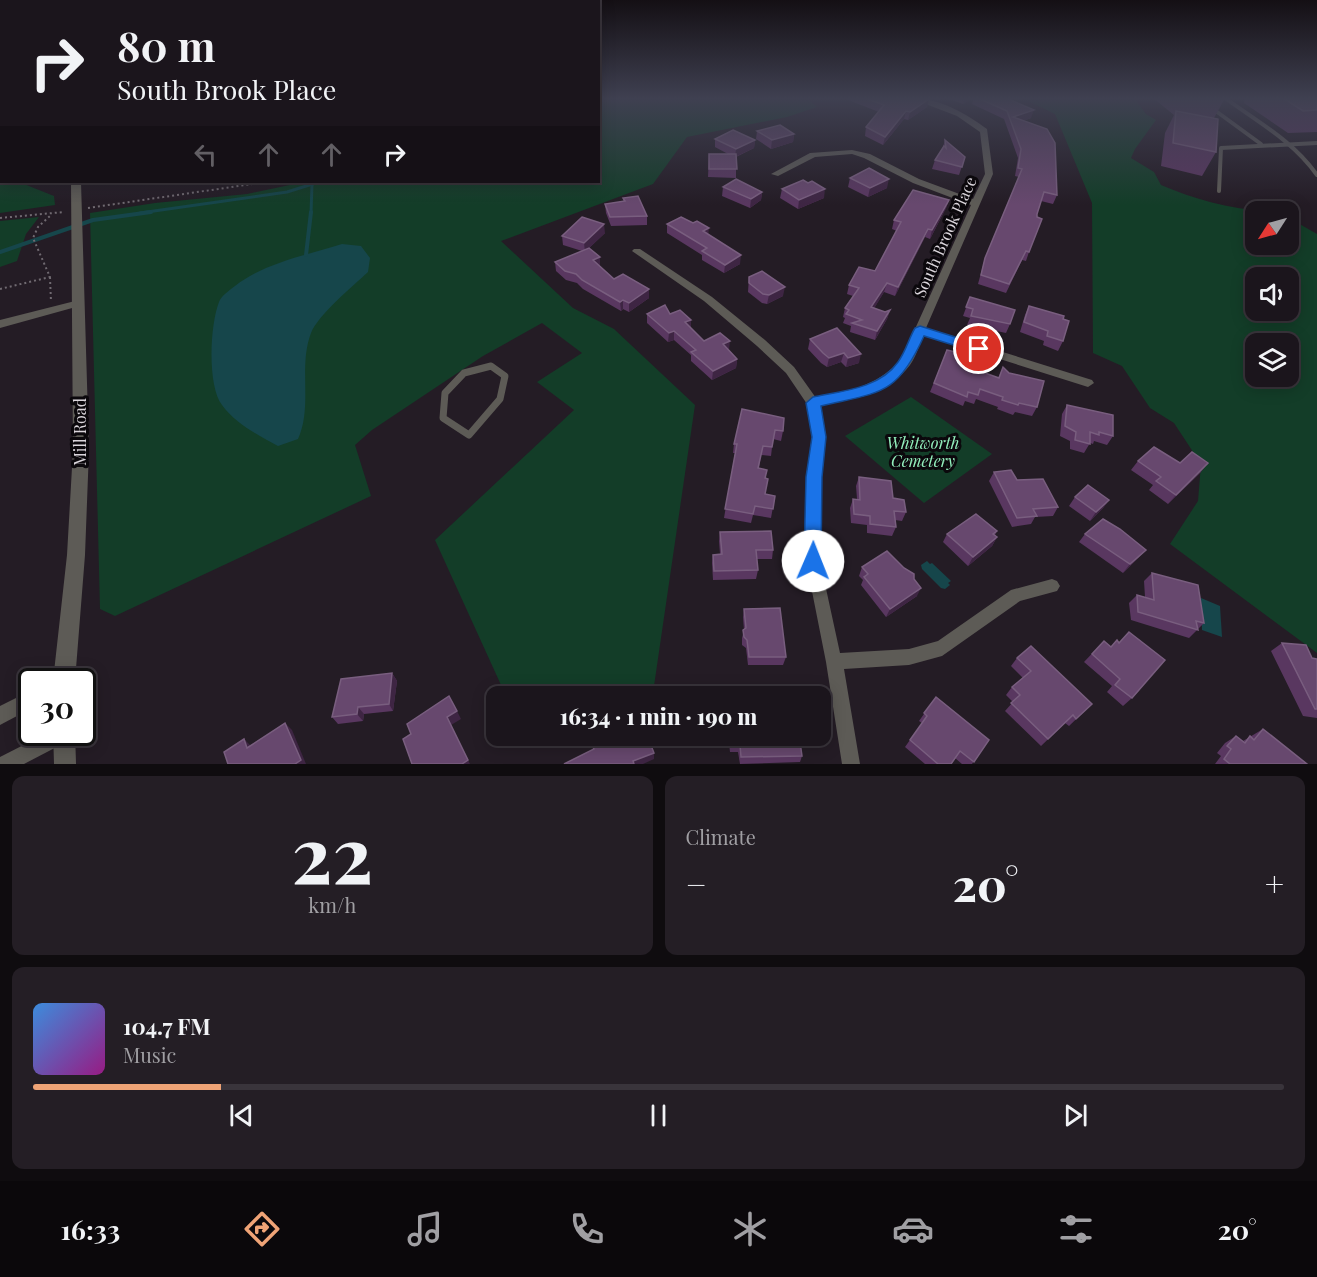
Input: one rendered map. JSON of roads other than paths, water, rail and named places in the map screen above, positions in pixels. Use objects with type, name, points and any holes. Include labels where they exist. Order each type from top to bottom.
[{"type":"street","name":"South Brook Place","points":[[813,403],[874,388],[894,376],[906,362],[989,174],[984,134]]},
{"type":"street","points":[[776,174],[813,154],[852,152],[867,156],[916,181],[975,203]]},
{"type":"street","name":"Mill Road","points":[[65,668],[76,555],[81,450],[79,219],[76,183]]},
{"type":"street","points":[[637,251],[708,299],[761,343],[790,370],[813,403],[819,437],[814,477],[813,561],[834,662],[851,764]]},
{"type":"street","points":[[0,324],[78,303]]},
{"type":"street","points":[[920,330],[1088,383]]},
{"type":"street","points":[[834,662],[909,657],[942,648],[1016,595],[1052,586]]},
{"type":"street","points":[[0,716],[18,706]]},
{"type":"street","points":[[5,764],[39,746]]},
{"type":"street","points":[[64,746],[65,764]]},
{"type":"lane","points":[[1247,134],[1261,144]]},
{"type":"lane","points":[[1276,134],[1289,143],[1311,165],[1317,175]]},
{"type":"lane","points":[[1219,191],[1221,148],[1261,144],[1317,143]]},
{"type":"lane","points":[[491,366],[505,376],[500,399],[469,435],[444,418],[445,393],[464,373],[491,366]]},
{"type":"water","points":[[342,244],[361,246],[370,258],[368,272],[328,309],[311,333],[307,346],[305,413],[302,426],[298,439],[278,446],[234,418],[217,396],[212,370],[212,339],[219,302],[235,286],[259,271],[286,260]]},
{"type":"water","points":[[927,561],[951,581],[945,589],[941,588],[922,569],[921,565]]},
{"type":"water","points":[[1201,598],[1220,606],[1222,637],[1202,630]]},
{"type":"waterway","points":[[140,213],[287,192],[312,184]]},
{"type":"waterway","points":[[311,213],[312,184]]},
{"type":"waterway","points":[[0,252],[93,220],[151,212]]},
{"type":"waterway","points":[[306,255],[311,212]]},
{"type":"park label","name":"Whitworth Cemetery","points":[[923,452]]}]
